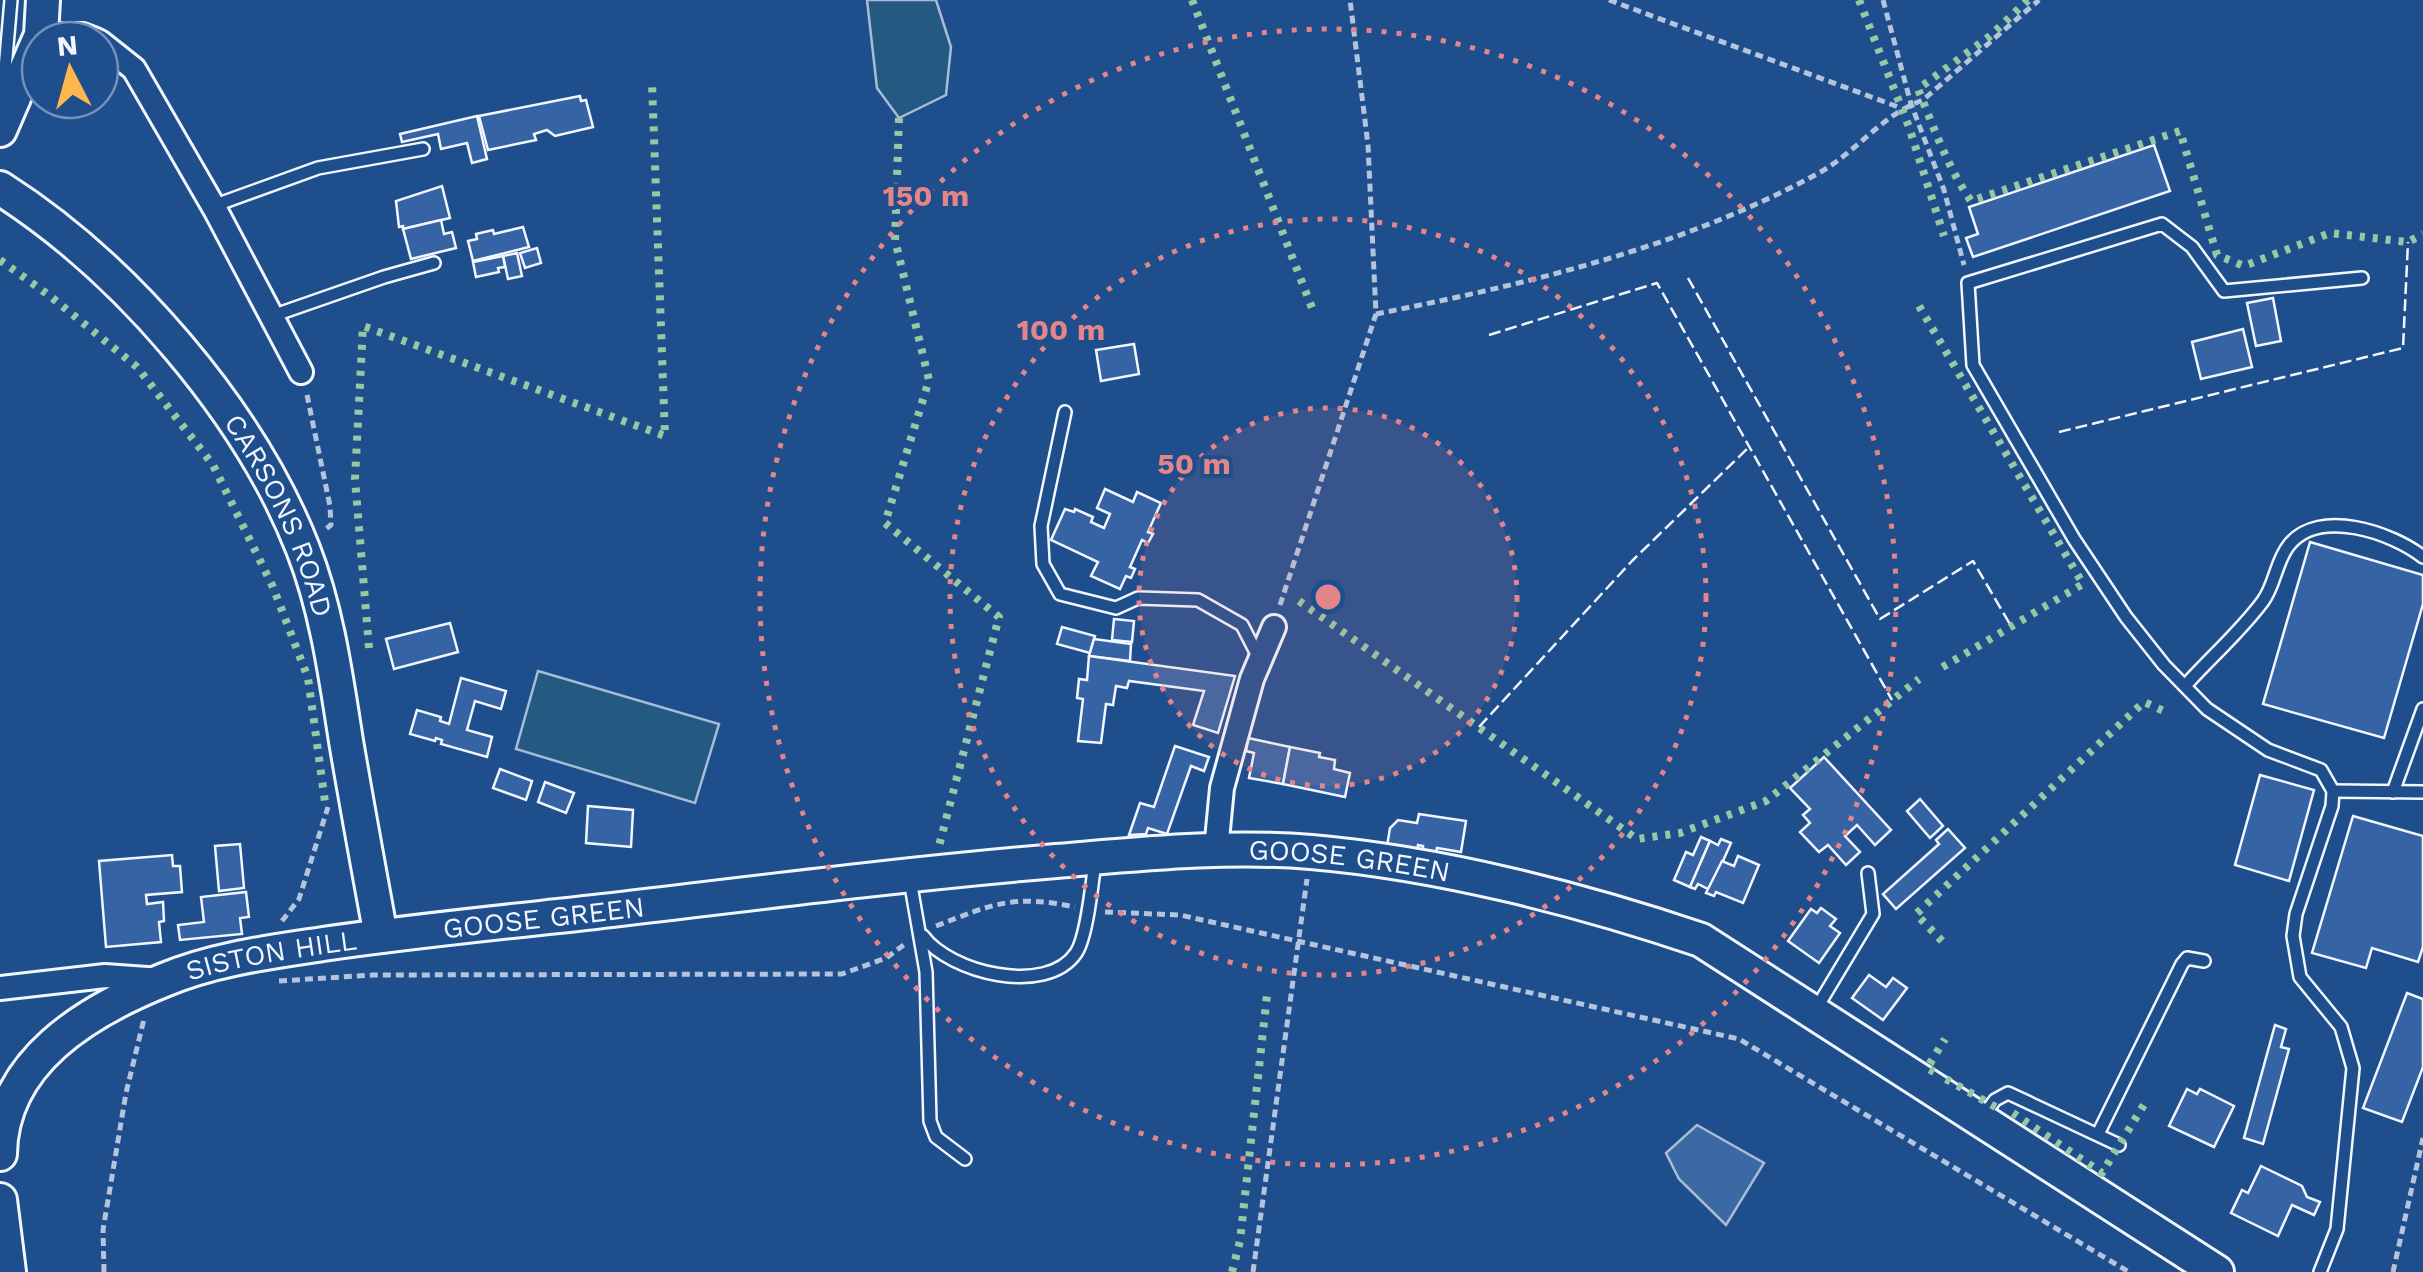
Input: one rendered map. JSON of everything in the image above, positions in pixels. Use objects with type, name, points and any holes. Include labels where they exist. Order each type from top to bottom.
[{"type":"street","points":[[120,58],[134,69],[213,206],[301,372]]},
{"type":"street","points":[[0,130],[20,82]]},
{"type":"street","name":"CARSONS ROAD","points":[[0,188],[47,218],[108,270],[182,353],[236,422],[276,490],[304,550],[329,636],[381,936]]},
{"type":"street","points":[[1216,850],[1222,788],[1260,660],[1274,627]]},
{"type":"street","name":"GOOSE GREEN","points":[[381,936],[909,876],[1216,850],[1311,852],[1430,870],[1620,912],[1701,940],[2217,1272]]},
{"type":"street","name":"SISTON HILL","points":[[0,1154],[0,1131],[13,1091],[38,1058],[71,1030],[163,980],[257,954],[381,936]]},
{"type":"street","name":"SISTON HILL","points":[[0,988],[105,976],[163,980]]},
{"type":"street","points":[[0,1200],[9,1272]]},
{"type":"lane","points":[[0,121],[13,12],[11,0]]},
{"type":"lane","points":[[213,206],[318,168],[423,149]]},
{"type":"lane","points":[[2320,1272],[2337,1230],[2353,1068],[2340,1028],[2300,977],[2293,936],[2296,914],[2332,806],[2333,791],[2321,770],[2247,738],[2207,709],[2126,617],[2074,540],[1973,365],[1968,282],[2162,224],[2192,247],[2224,291],[2362,278]]},
{"type":"lane","points":[[272,316],[434,263]]},
{"type":"lane","points":[[1066,412],[1041,526],[1043,564],[1060,594],[1116,608],[1138,598],[1198,600],[1242,625],[1260,660]]},
{"type":"lane","points":[[2185,686],[2266,598],[2288,546],[2298,535],[2326,528],[2370,530],[2393,537],[2423,558]]},
{"type":"lane","points":[[2393,792],[2423,709]]},
{"type":"lane","points":[[2333,791],[2423,792]]},
{"type":"lane","points":[[920,933],[934,952],[982,972],[1026,976],[1058,969],[1077,952],[1095,858]]},
{"type":"lane","points":[[1814,1012],[1874,914],[1868,873]]},
{"type":"lane","points":[[909,876],[926,972],[930,1121],[936,1138],[965,1158]]},
{"type":"lane","points":[[2098,1134],[2182,964],[2188,958],[2204,961]]},
{"type":"lane","points":[[1980,1120],[1995,1100],[2008,1093],[2120,1145]]},
{"type":"path","points":[[1274,627],[1376,314],[1368,144],[1350,0]]},
{"type":"path","points":[[1609,0],[1901,108]]},
{"type":"path","points":[[1883,0],[1911,104],[1944,190],[1968,282]]},
{"type":"path","points":[[1376,314],[1505,288],[1694,231],[1821,172],[1901,108],[1922,100],[2039,0]]},
{"type":"path","points":[[301,372],[331,525],[304,550]]},
{"type":"path","points":[[353,780],[332,796],[299,899],[257,954],[280,982],[373,975],[842,974],[886,958],[920,933],[993,904],[1037,899],[1088,910],[1180,915],[1740,1039],[2129,1272]]},
{"type":"path","points":[[1253,1272],[1311,852]]},
{"type":"path","points":[[104,1272],[104,1230],[126,1093],[139,1030],[163,980]]},
{"type":"path","points":[[2393,1272],[2423,1138]]},
{"type":"shaded area","points":[[867,0],[936,0],[951,47],[946,95],[899,118],[877,88]]},
{"type":"shaded area","points":[[538,671],[719,724],[695,803],[516,749]]},
{"type":"shaded area","points":[[1697,1125],[1764,1163],[1726,1225],[1679,1179],[1666,1153]]},
{"type":"building","points":[[580,96],[581,101],[586,100],[593,127],[555,136],[547,130],[534,134],[536,140],[488,150],[479,116]]},
{"type":"building","points":[[477,116],[487,159],[472,163],[467,143],[441,149],[438,134],[402,142],[400,134]]},
{"type":"building","points":[[2154,145],[2170,191],[1973,257],[1966,238],[1978,234],[1969,207]]},
{"type":"building","points":[[442,186],[450,218],[399,227],[396,201]]},
{"type":"building","points":[[441,220],[444,234],[452,232],[456,248],[411,259],[403,229]]},
{"type":"building","points":[[523,227],[529,247],[473,261],[468,241],[477,239],[476,234]]},
{"type":"building","points":[[537,248],[541,263],[525,268],[520,253]]},
{"type":"building","points":[[517,253],[522,276],[508,279],[503,256]]},
{"type":"building","points":[[503,256],[505,267],[498,268],[499,272],[476,277],[473,262]]},
{"type":"building","points":[[2273,298],[2281,341],[2256,346],[2247,303]]},
{"type":"building","points":[[2243,329],[2252,367],[2201,379],[2192,342]]},
{"type":"building","points":[[1134,344],[1139,374],[1101,381],[1096,350]]},
{"type":"building","points":[[1105,489],[1133,502],[1137,492],[1161,503],[1148,532],[1153,534],[1148,543],[1142,540],[1130,567],[1135,569],[1131,578],[1126,576],[1120,589],[1091,576],[1098,562],[1051,540],[1065,509],[1093,517],[1091,522],[1104,528],[1110,514],[1097,508]]},
{"type":"building","points":[[2310,542],[2423,575],[2423,604],[2384,738],[2263,704]]},
{"type":"building","points":[[1114,619],[1134,621],[1132,642],[1112,640]]},
{"type":"building","points":[[450,623],[458,652],[394,669],[386,639]]},
{"type":"building","points":[[1062,627],[1095,636],[1090,653],[1057,644]]},
{"type":"building","points":[[1094,639],[1131,644],[1130,661],[1089,656]]},
{"type":"building","points":[[1089,656],[1235,676],[1218,733],[1193,725],[1204,691],[1129,681],[1127,688],[1116,686],[1113,705],[1106,704],[1101,743],[1078,741],[1083,699],[1077,698],[1079,679],[1087,680]]},
{"type":"building","points":[[461,678],[506,691],[501,709],[475,701],[467,730],[492,737],[487,757],[441,744],[442,740],[436,738],[435,741],[410,734],[417,710],[441,717],[440,721],[449,724]]},
{"type":"building","points":[[1248,738],[1290,747],[1283,784],[1249,778],[1254,753],[1246,751]]},
{"type":"building","points":[[1175,746],[1209,757],[1204,771],[1191,766],[1167,834],[1148,828],[1146,834],[1129,835],[1140,803],[1154,807]]},
{"type":"building","points":[[1290,747],[1320,753],[1319,757],[1335,760],[1334,769],[1350,773],[1345,797],[1283,784]]},
{"type":"building","points":[[1824,757],[1891,830],[1875,845],[1857,825],[1845,836],[1860,852],[1846,865],[1828,845],[1819,852],[1800,832],[1810,823],[1803,815],[1810,809],[1790,788]]},
{"type":"building","points":[[500,769],[532,781],[526,800],[493,788]]},
{"type":"building","points":[[2260,775],[2314,790],[2289,881],[2235,865]]},
{"type":"building","points":[[545,782],[574,793],[566,813],[538,802]]},
{"type":"building","points":[[1920,799],[1943,826],[1930,838],[1907,811]]},
{"type":"building","points":[[588,806],[633,810],[631,847],[586,843]]},
{"type":"building","points":[[1419,814],[1466,821],[1461,852],[1437,848],[1436,853],[1418,845],[1417,851],[1387,846],[1390,828],[1398,820],[1417,823]]},
{"type":"building","points":[[2353,816],[2423,836],[2423,947],[2418,962],[2372,948],[2366,968],[2312,953]]},
{"type":"building","points":[[1948,829],[1965,848],[1896,909],[1883,894],[1939,844],[1936,840]]},
{"type":"building","points":[[1701,837],[1710,841],[1690,887],[1674,880],[1686,852],[1693,855]]},
{"type":"building","points":[[1721,839],[1731,843],[1710,890],[1698,884],[1695,889],[1690,887],[1710,841],[1718,845]]},
{"type":"building","points":[[240,844],[244,888],[219,891],[215,846]]},
{"type":"building","points":[[172,855],[173,866],[180,866],[182,892],[146,895],[147,904],[163,902],[161,942],[106,947],[99,861]]},
{"type":"building","points":[[1738,856],[1759,865],[1743,903],[1716,892],[1714,896],[1706,893],[1722,861],[1734,866]]},
{"type":"building","points":[[246,892],[249,917],[240,918],[242,934],[180,940],[178,925],[204,922],[201,897]]},
{"type":"building","points":[[1821,908],[1836,919],[1830,926],[1840,933],[1819,963],[1788,941],[1811,909],[1817,913]]},
{"type":"building","points":[[1869,975],[1886,987],[1893,978],[1907,988],[1883,1020],[1852,998]]},
{"type":"building","points":[[2407,993],[2423,999],[2423,1067],[2402,1122],[2363,1108]]},
{"type":"building","points":[[2275,1025],[2286,1029],[2281,1047],[2289,1049],[2263,1144],[2244,1138]]},
{"type":"building","points":[[2187,1089],[2197,1094],[2200,1089],[2234,1106],[2214,1147],[2169,1126]]},
{"type":"building","points":[[2261,1166],[2302,1186],[2307,1197],[2320,1202],[2314,1215],[2292,1205],[2278,1236],[2231,1213],[2242,1190],[2248,1193]]},
{"type":"hedge","points":[[1192,0],[1314,313]]},
{"type":"hedge","points":[[1859,0],[1909,127],[1944,236]]},
{"type":"hedge","points":[[2028,0],[1990,36],[1918,89],[1948,160],[1971,201],[2180,131],[2217,255],[2244,266],[2330,233],[2408,242],[2423,234]]},
{"type":"hedge","points":[[369,648],[355,479],[363,326],[665,436],[652,83]]},
{"type":"hedge","points":[[899,118],[895,240],[929,380],[885,523],[999,617],[939,846]]},
{"type":"hedge","points":[[0,260],[137,367],[213,465],[273,587],[308,678],[325,802]]},
{"type":"hedge","points":[[1919,306],[2083,584],[1941,668]]},
{"type":"hedge","points":[[1299,601],[1637,839],[1680,833],[1766,801],[1919,679]]},
{"type":"hedge","points":[[1942,941],[1916,914],[2144,702],[2166,712]]},
{"type":"hedge","points":[[1232,1272],[1240,1241],[1267,995]]},
{"type":"hedge","points":[[1934,1072],[1927,1068],[1945,1039]]},
{"type":"hedge","points":[[1946,1079],[1999,1109]]},
{"type":"hedge","points":[[2013,1113],[2102,1173],[2145,1103]]},
{"type":"fence","points":[[2059,432],[2403,348],[2408,242]]},
{"type":"fence","points":[[1688,278],[1880,619],[1973,561],[2011,626]]},
{"type":"fence","points":[[1489,335],[1657,283],[1892,700]]},
{"type":"fence","points":[[1479,727],[1632,561],[1748,448]]}]
